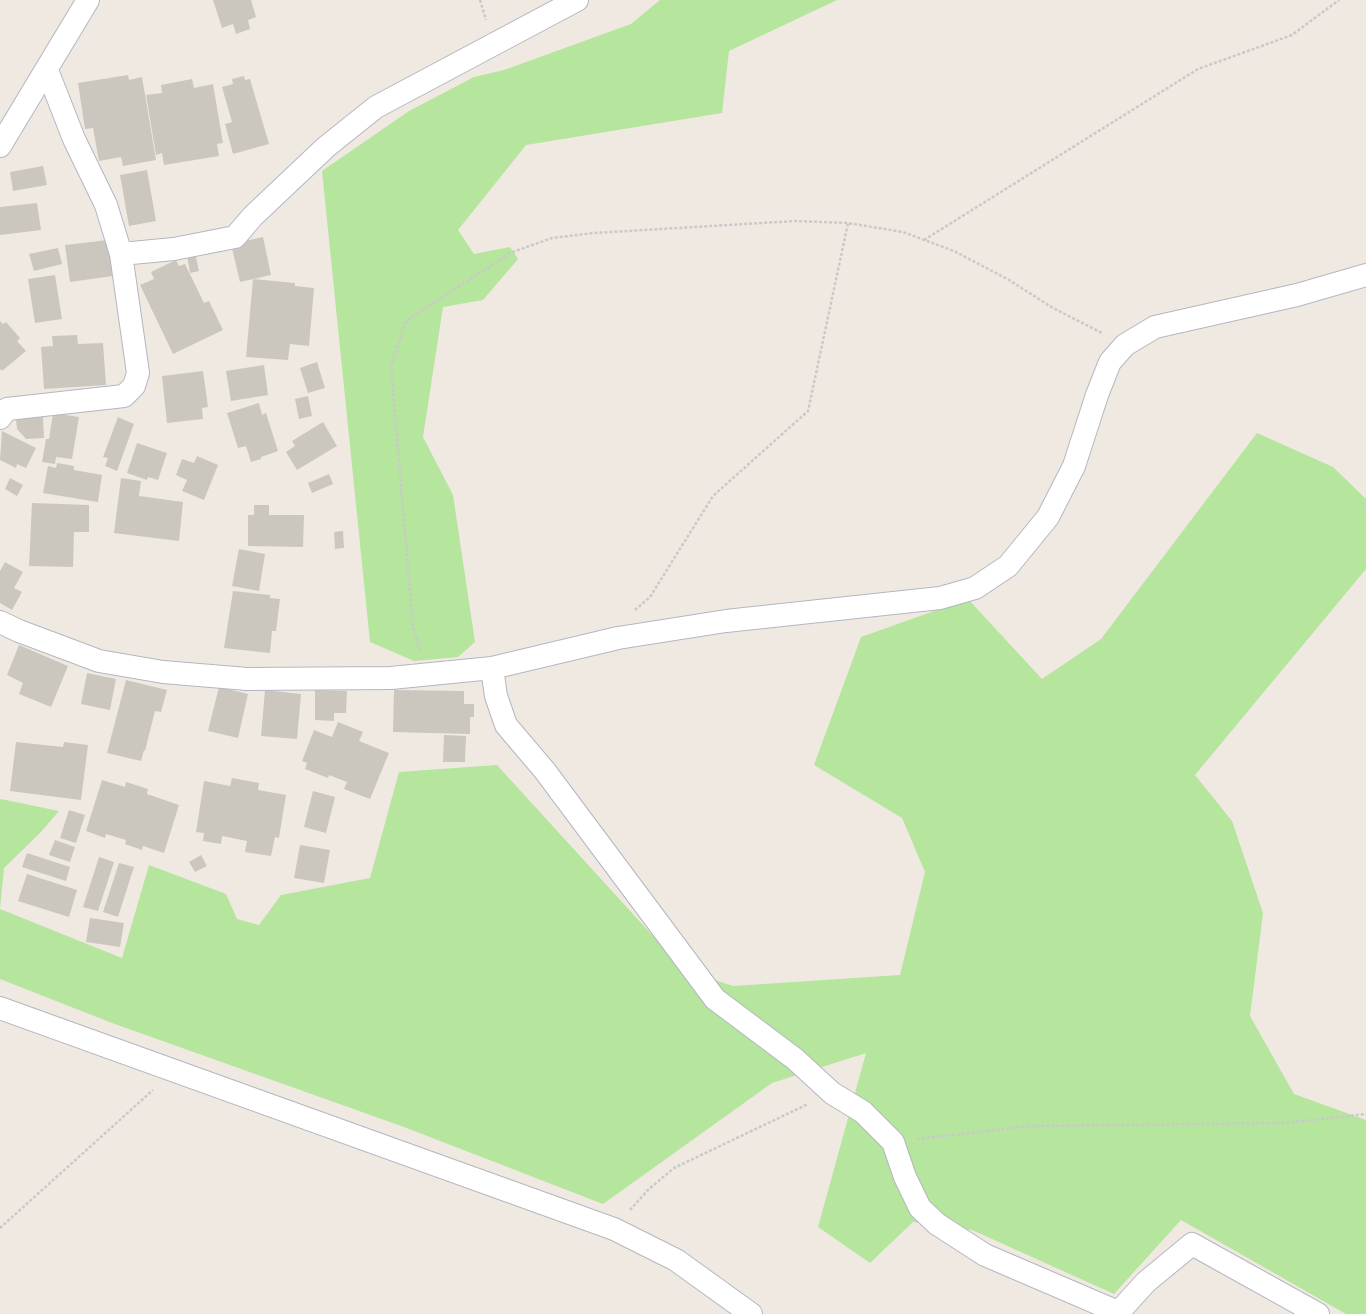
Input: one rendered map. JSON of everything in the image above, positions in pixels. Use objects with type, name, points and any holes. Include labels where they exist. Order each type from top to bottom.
[{"type":"street","points":[[0,146],[88,0]]},
{"type":"street","points":[[121,254],[174,249],[235,237],[253,216],[326,148],[376,107],[577,0]]},
{"type":"street","points":[[0,418],[7,409],[124,396],[134,386],[138,373],[121,254],[106,205],[74,139],[47,70]]},
{"type":"street","points":[[0,622],[19,631],[99,661],[163,672],[247,679],[339,679],[428,675],[492,668],[618,638],[726,621],[940,598],[975,588],[1008,566],[1048,517],[1074,466],[1097,395],[1110,362],[1125,345],[1155,327],[1297,295],[1366,275]]},
{"type":"street","points":[[492,668],[496,696],[506,725],[545,771],[715,999],[795,1059],[832,1093],[863,1112],[893,1142],[905,1178],[920,1208],[937,1224],[985,1255],[1118,1313],[1146,1282],[1192,1244],[1318,1314]]},
{"type":"street","points":[[0,1008],[176,1070],[614,1229],[676,1260],[751,1314]]},
{"type":"path","points":[[924,240],[1198,69],[1292,35],[1339,0]]},
{"type":"path","points":[[428,675],[413,628],[391,366],[406,321],[510,253],[552,238],[732,224],[795,221],[848,223],[902,232],[954,251],[1009,280],[1053,308],[1125,345]]},
{"type":"path","points":[[632,612],[650,597],[713,496],[808,411],[848,223]]},
{"type":"path","points":[[0,1228],[176,1070]]},
{"type":"path","points":[[614,1229],[648,1190],[674,1168],[832,1093]]},
{"type":"path","points":[[893,1142],[1029,1126],[1286,1122],[1366,1114]]},
{"type":"green space","points":[[660,0],[837,0],[729,51],[722,113],[526,145],[458,230],[474,254],[510,247],[518,259],[483,300],[443,307],[423,437],[453,495],[475,642],[458,657],[414,661],[370,642],[322,171],[409,111],[474,77],[504,70],[631,24]]},
{"type":"green space","points":[[1257,433],[1333,467],[1366,499],[1366,569],[1195,775],[1232,821],[1263,913],[1250,1016],[1294,1094],[1366,1120],[1366,1314],[1346,1314],[1181,1220],[1114,1294],[972,1230],[913,1222],[870,1263],[818,1227],[866,1053],[772,1083],[603,1204],[404,1127],[112,1023],[0,979],[0,909],[122,958],[149,865],[226,894],[237,919],[259,925],[281,895],[370,878],[399,772],[497,765],[684,970],[733,986],[900,975],[925,872],[902,818],[814,765],[861,637],[968,599],[1042,679],[1101,639]]},
{"type":"green space","points":[[0,800],[59,811],[41,832],[4,868],[0,909]]},
{"type":"building","points":[[213,0],[251,0],[256,17],[248,20],[250,29],[236,34],[233,24],[222,28]]},
{"type":"building","points":[[128,75],[129,80],[142,77],[156,160],[123,166],[121,157],[99,161],[93,128],[85,129],[78,83]]},
{"type":"building","points":[[244,76],[245,80],[250,79],[269,144],[233,154],[225,124],[232,122],[222,87],[233,84],[232,79]]},
{"type":"building","points":[[192,79],[194,88],[213,84],[223,143],[217,144],[219,156],[164,165],[162,153],[156,155],[146,95],[162,93],[161,85]]},
{"type":"building","points":[[43,166],[47,185],[13,191],[10,172]]},
{"type":"building","points":[[147,170],[156,221],[129,226],[120,175]]},
{"type":"building","points":[[37,203],[41,230],[0,235],[0,207]]},
{"type":"building","points":[[263,237],[271,275],[240,282],[231,244]]},
{"type":"building","points":[[108,240],[113,276],[70,282],[65,245]]},
{"type":"building","points":[[58,248],[62,264],[34,271],[29,254]]},
{"type":"building","points":[[195,253],[199,271],[190,273],[187,255]]},
{"type":"building","points":[[176,260],[179,266],[185,264],[204,303],[209,301],[223,330],[173,354],[140,285],[154,279],[151,272]]},
{"type":"building","points":[[55,275],[62,319],[35,323],[28,279]]},
{"type":"building","points":[[253,279],[295,283],[295,286],[314,288],[309,346],[290,344],[288,360],[246,357]]},
{"type":"building","points":[[0,321],[3,324],[6,322],[20,338],[17,341],[26,351],[2,371],[0,369]]},
{"type":"building","points":[[77,335],[78,344],[103,343],[106,385],[44,389],[41,347],[53,346],[52,336]]},
{"type":"building","points":[[317,362],[325,388],[308,393],[300,368]]},
{"type":"building","points":[[264,365],[268,395],[231,401],[226,371]]},
{"type":"building","points":[[203,371],[208,407],[202,408],[203,419],[167,423],[162,376]]},
{"type":"building","points":[[308,396],[312,416],[299,419],[295,399]]},
{"type":"building","points":[[259,403],[262,415],[266,413],[278,451],[251,462],[246,446],[238,448],[227,413]]},
{"type":"building","points":[[53,413],[79,417],[72,459],[56,457],[55,464],[42,462],[46,439],[49,439]]},
{"type":"building","points":[[43,417],[44,438],[26,439],[17,429],[16,419]]},
{"type":"building","points":[[118,417],[134,424],[117,471],[105,466],[108,458],[103,457]]},
{"type":"building","points":[[323,422],[337,446],[297,470],[286,452],[295,446],[292,441]]},
{"type":"building","points":[[2,431],[36,448],[26,468],[17,464],[16,468],[0,460]]},
{"type":"building","points":[[137,443],[167,453],[158,480],[148,477],[147,480],[127,473]]},
{"type":"building","points":[[197,456],[218,465],[204,500],[182,491],[187,480],[176,475],[182,459],[194,463]]},
{"type":"building","points":[[57,463],[74,466],[74,470],[102,475],[98,502],[43,493],[48,466],[56,468]]},
{"type":"building","points":[[329,474],[333,484],[312,493],[308,483]]},
{"type":"building","points":[[10,478],[23,485],[17,496],[5,489]]},
{"type":"building","points":[[121,478],[141,481],[139,496],[183,502],[179,541],[114,533]]},
{"type":"building","points":[[32,503],[89,505],[89,532],[74,532],[73,567],[29,566]]},
{"type":"building","points":[[254,505],[269,505],[269,515],[304,515],[303,547],[248,546],[248,515],[254,515]]},
{"type":"building","points":[[343,531],[344,548],[335,549],[334,532]]},
{"type":"building","points":[[239,549],[265,554],[259,591],[232,586]]},
{"type":"building","points":[[5,562],[23,572],[14,588],[22,592],[12,610],[0,603],[0,571]]},
{"type":"building","points":[[233,591],[270,595],[270,598],[280,599],[276,631],[272,631],[270,653],[224,648]]},
{"type":"building","points":[[19,645],[68,666],[51,707],[19,694],[23,683],[7,675]]},
{"type":"building","points":[[87,673],[116,679],[110,710],[81,704]]},
{"type":"building","points":[[126,680],[167,690],[161,712],[155,711],[141,761],[107,753]]},
{"type":"building","points":[[219,687],[248,694],[238,738],[208,731]]},
{"type":"building","points":[[265,690],[301,694],[297,739],[261,736]]},
{"type":"building","points":[[315,690],[347,691],[346,713],[334,713],[334,721],[315,720]]},
{"type":"building","points":[[394,690],[464,691],[464,704],[474,704],[474,717],[470,717],[470,734],[393,732]]},
{"type":"building","points":[[338,722],[363,732],[359,741],[389,753],[370,799],[344,789],[347,782],[329,775],[328,778],[305,769],[307,763],[302,761],[314,730],[332,737]]},
{"type":"building","points":[[444,735],[466,736],[465,762],[443,762]]},
{"type":"building","points":[[16,742],[63,747],[64,742],[88,745],[81,800],[10,791]]},
{"type":"building","points":[[232,778],[259,783],[258,790],[286,795],[279,838],[275,837],[271,856],[245,852],[247,841],[222,836],[221,844],[203,841],[204,833],[196,832],[204,781],[230,786]]},
{"type":"building","points":[[102,780],[125,787],[126,782],[148,789],[147,794],[179,805],[164,853],[143,846],[142,850],[125,844],[126,840],[106,834],[105,838],[86,831]]},
{"type":"building","points":[[313,791],[335,797],[326,833],[304,827]]},
{"type":"building","points":[[69,810],[85,815],[76,843],[60,838]]},
{"type":"building","points":[[55,840],[75,847],[70,862],[49,855]]},
{"type":"building","points":[[300,845],[330,850],[324,883],[294,878]]},
{"type":"building","points":[[27,853],[70,867],[66,881],[22,867]]},
{"type":"building","points":[[201,855],[207,866],[195,872],[189,862]]},
{"type":"building","points":[[99,857],[114,862],[98,911],[83,907]]},
{"type":"building","points":[[119,863],[134,867],[118,917],[103,912]]},
{"type":"building","points":[[27,874],[77,890],[69,917],[18,901]]},
{"type":"building","points":[[90,918],[124,923],[120,947],[86,942]]}]
